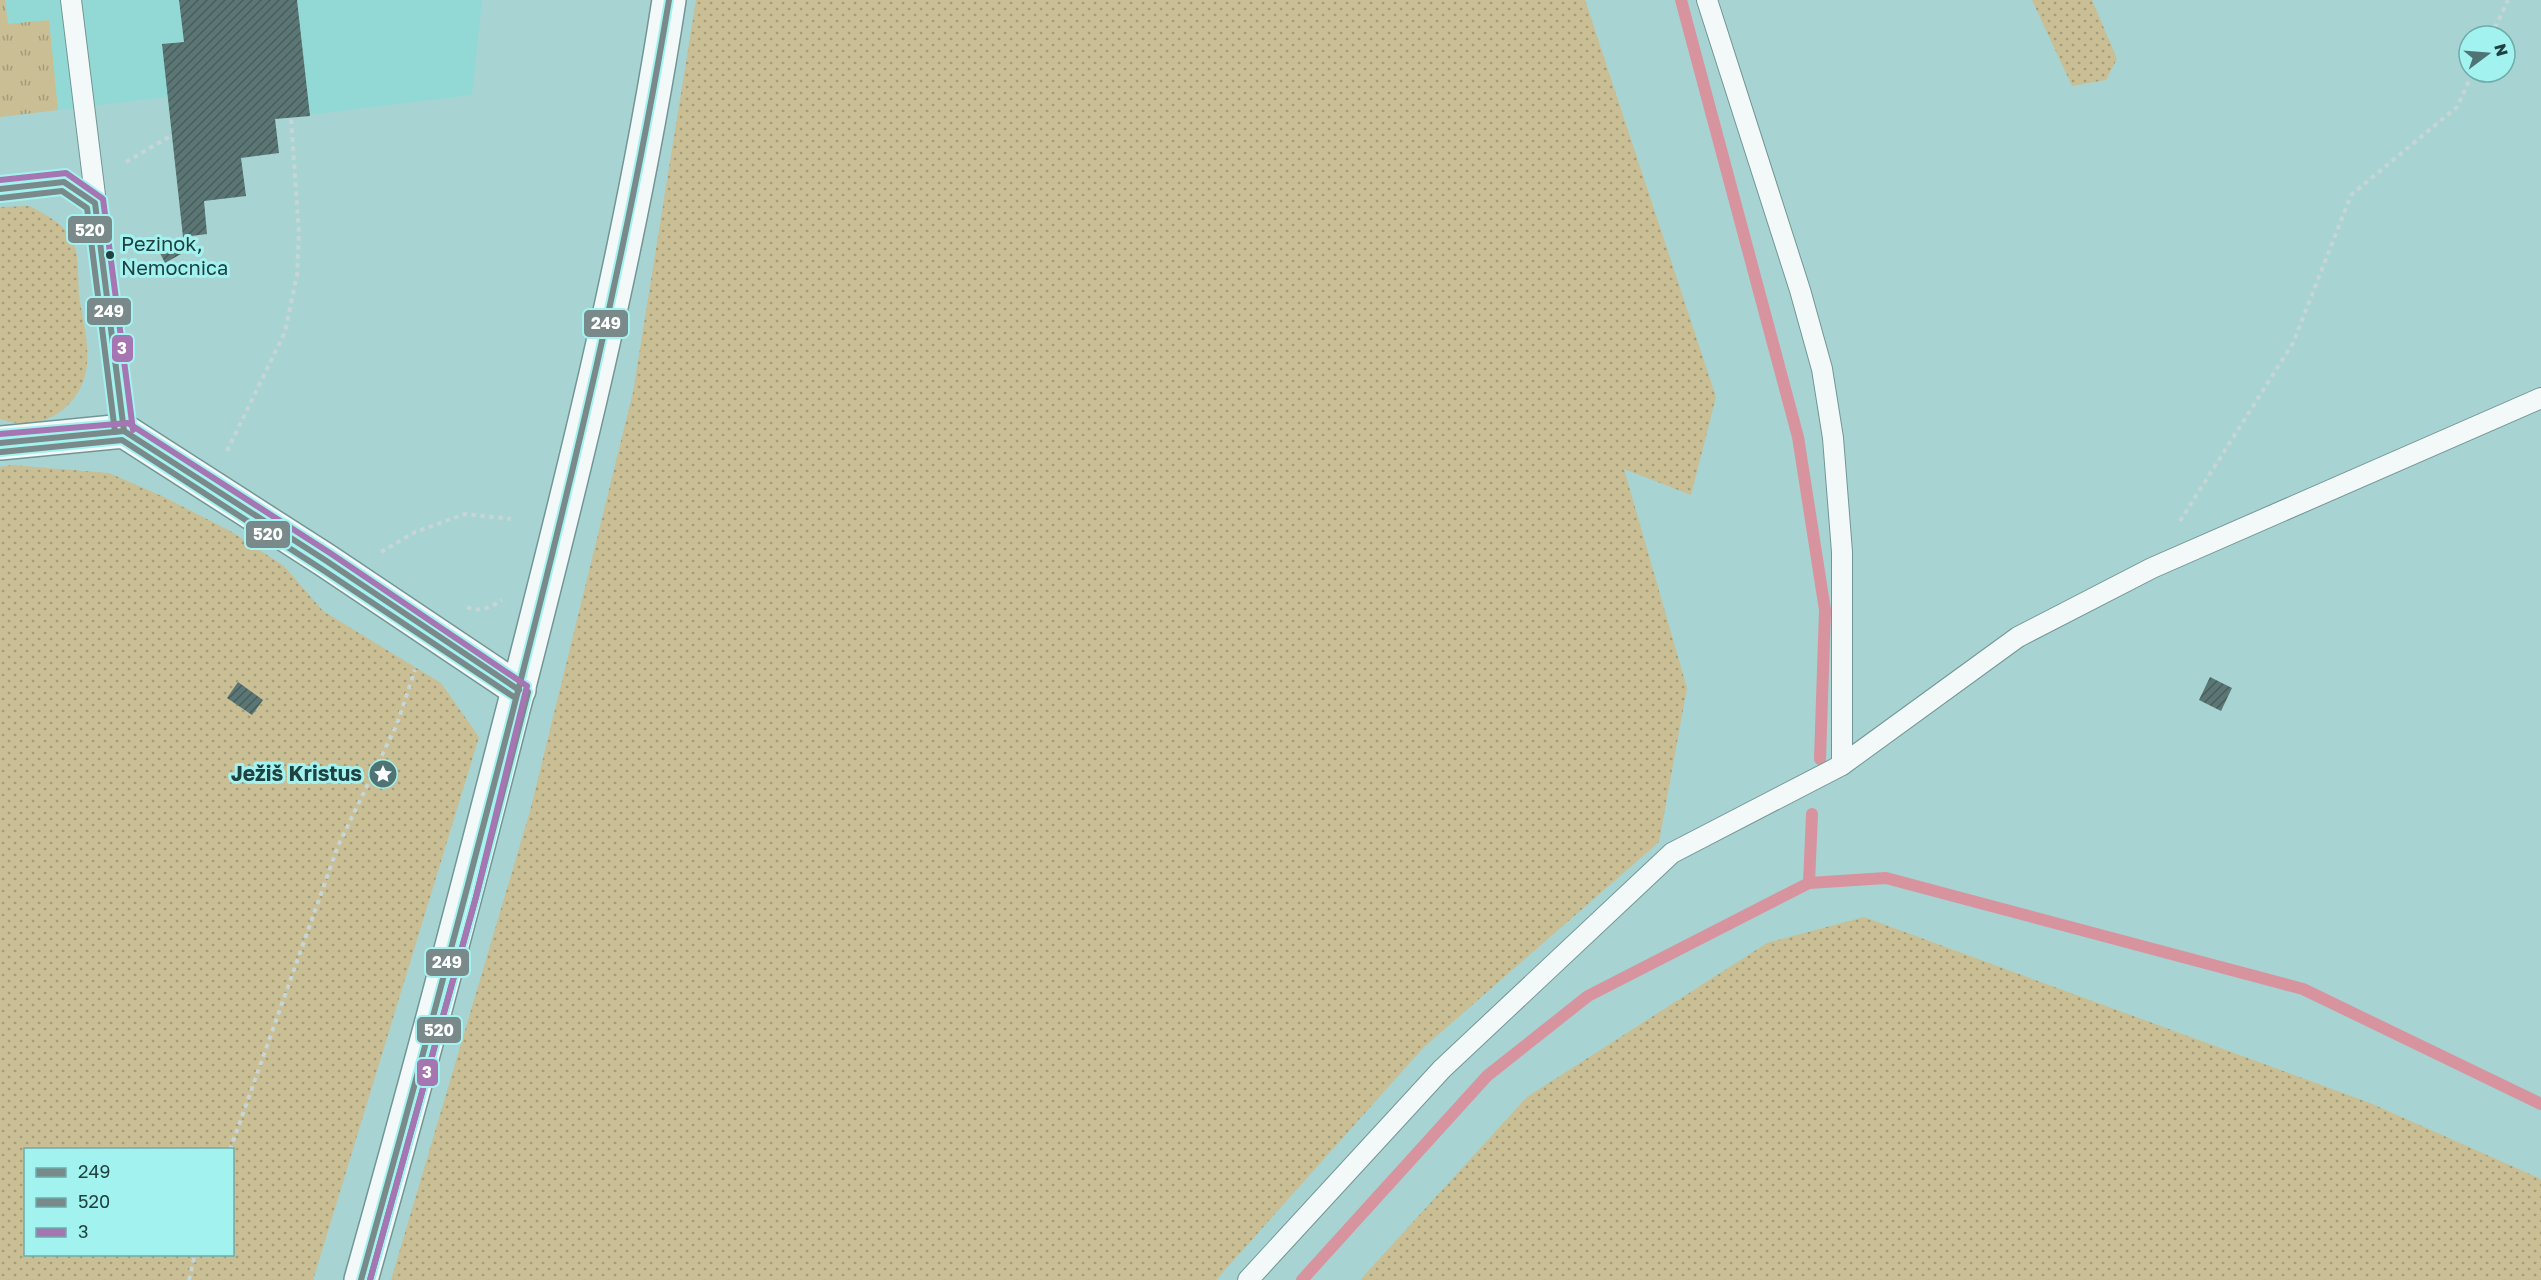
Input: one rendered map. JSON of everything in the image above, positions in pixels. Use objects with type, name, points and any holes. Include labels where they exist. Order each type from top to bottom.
[{"type":"main road","points":[[361,1280],[464,906],[546,589],[634,200],[669,0]]},
{"type":"main road","points":[[0,443],[124,431],[325,560],[519,690]]},
{"type":"lane","points":[[71,0],[124,431]]},
{"type":"lane","points":[[1707,0],[1800,290],[1822,369],[1833,438],[1842,552],[1842,765]]},
{"type":"lane","points":[[0,189],[64,182],[95,203]]},
{"type":"lane","points":[[1248,1280],[1442,1069],[1672,853],[1842,765],[2019,637],[2152,568],[2541,398]]},
{"type":"path","points":[[2497,24],[2508,0]]},
{"type":"path","points":[[2152,568],[2293,343],[2351,195],[2457,107],[2468,84]]},
{"type":"path","points":[[224,458],[285,332],[297,275],[299,234],[291,118]]},
{"type":"path","points":[[126,162],[172,135]]},
{"type":"path","points":[[375,556],[415,532],[465,514],[511,519]]},
{"type":"path","points":[[230,1148],[338,846],[407,700],[415,670]]},
{"type":"path","points":[[375,767],[381,771]]},
{"type":"path","points":[[189,1280],[195,1256]]},
{"type":"shaded area","points":[[0,0],[482,0],[472,95],[275,119],[279,153],[241,158],[246,196],[204,201],[175,156],[167,97],[0,117]]},
{"type":"green space","points":[[0,0],[5,0],[8,24],[49,20],[58,110],[0,117]]},
{"type":"green space","points":[[696,0],[1585,0],[1716,397],[1691,495],[1624,469],[1687,688],[1659,842],[1423,1048],[1216,1280],[391,1280],[530,811],[633,392]]},
{"type":"green space","points":[[2032,0],[2092,0],[2117,59],[2106,80],[2072,86]]},
{"type":"green space","points":[[29,206],[61,226],[74,244],[78,263],[79,295],[86,338],[87,364],[84,380],[69,405],[44,420],[15,423],[0,419],[0,207]]},
{"type":"green space","points":[[12,465],[109,473],[164,497],[232,532],[284,566],[323,611],[441,683],[479,737],[313,1280],[0,1280],[0,467]]},
{"type":"green space","points":[[1864,917],[2370,1103],[2541,1179],[2541,1280],[1360,1280],[1527,1097],[1767,943]]},
{"type":"building","points":[[179,0],[297,0],[310,116],[275,119],[279,153],[241,158],[246,196],[204,201],[207,234],[183,237],[162,44],[184,42]]},
{"type":"building","points":[[174,240],[181,254],[165,263],[158,249]]},
{"type":"building","points":[[2210,677],[2232,688],[2221,711],[2199,700]]},
{"type":"building","points":[[238,682],[263,700],[252,715],[227,698]]},
{"type":"waterway","points":[[1681,0],[1798,437],[1825,610],[1820,759]]},
{"type":"waterway","points":[[1809,883],[1812,814]]},
{"type":"waterway","points":[[1302,1280],[1487,1076],[1588,996],[1809,883],[1886,878],[2303,989],[2541,1104]]},
{"type":"transit line","name":"249","points":[[361,1280],[418,1074],[554,548],[616,275],[669,0]]},
{"type":"transit line","name":"3","points":[[0,180],[66,173],[103,199],[133,430]]},
{"type":"transit line","name":"249","points":[[0,189],[64,182],[95,203],[124,431]]},
{"type":"transit line","name":"520","points":[[1,198],[62,191],[87,208],[115,432]]},
{"type":"transit line","name":"3","points":[[0,434],[128,423],[330,553],[527,686],[476,897],[370,1280]]},
{"type":"transit line","name":"249","points":[[0,443],[124,431],[325,560],[519,690]]},
{"type":"transit line","name":"520","points":[[1,452],[122,440],[514,697]]},
{"type":"transit line","name":"520","points":[[370,1280],[476,897],[528,692]]},
{"type":"place","name":"Pezinok, Nemocnica","points":[[110,255]]},
{"type":"place","name":"Ježiš Kristus","points":[[383,774]]}]
